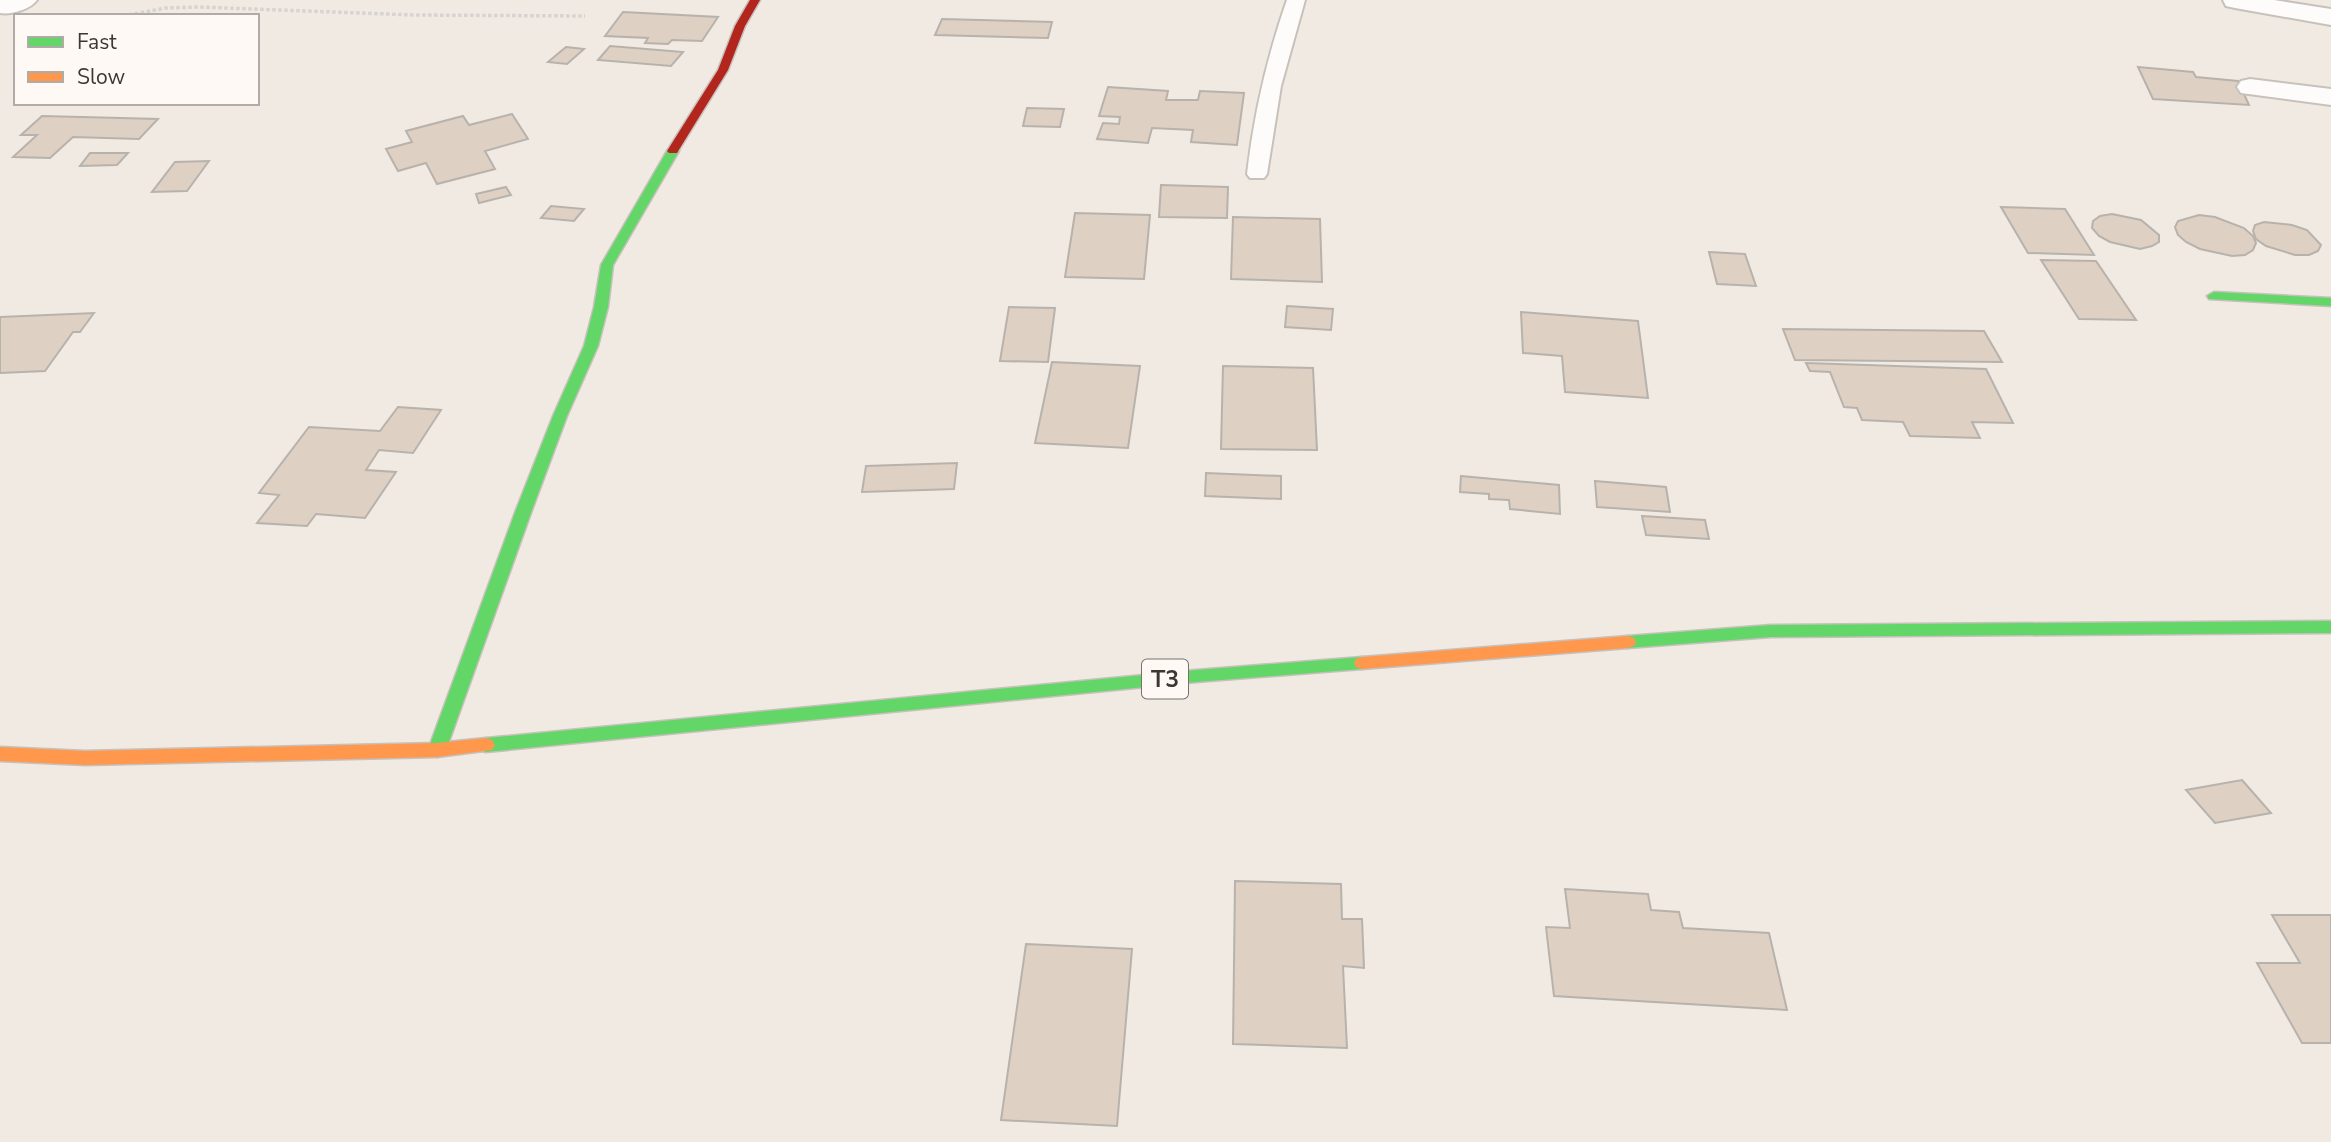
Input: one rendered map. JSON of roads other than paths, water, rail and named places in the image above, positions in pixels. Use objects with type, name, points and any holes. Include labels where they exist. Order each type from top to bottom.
[{"type":"main road","points":[[437,750],[524,510],[560,416],[591,346],[601,307],[607,265],[651,185],[723,70],[740,26],[755,0]]},
{"type":"main road","points":[[2214,296],[2331,302]]},
{"type":"main road","name":"T3","points":[[0,754],[85,758],[437,750],[1196,676],[1771,631],[2331,627]]},
{"type":"street","points":[[2235,1],[2331,17]]},
{"type":"street","points":[[2250,87],[2331,97]]},
{"type":"lane","points":[[1257,174],[1272,74],[1278,48],[1296,0]]}]
